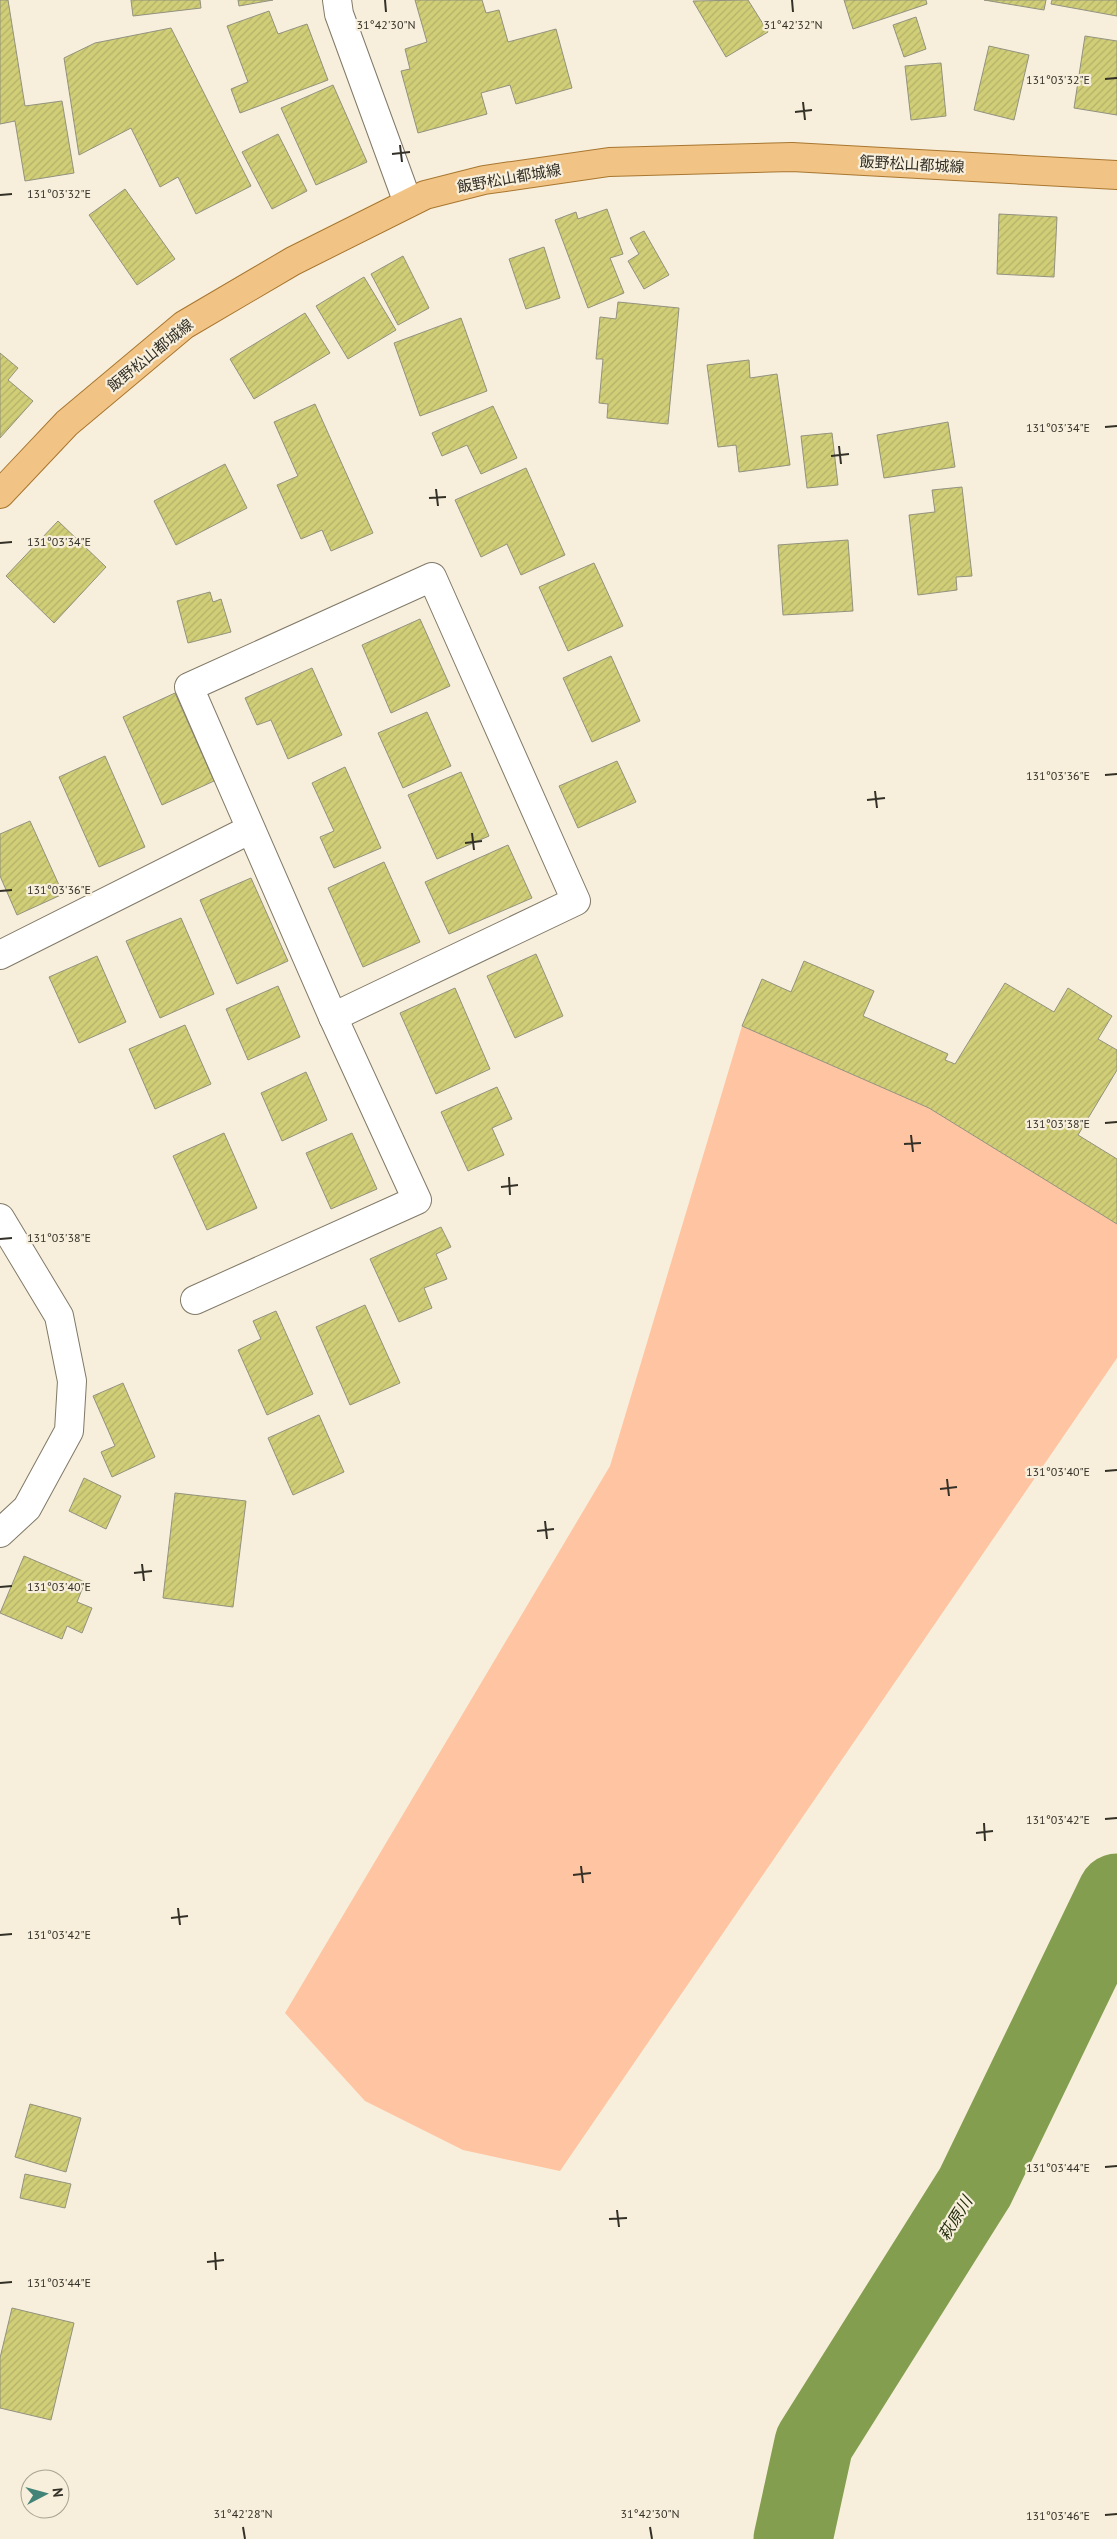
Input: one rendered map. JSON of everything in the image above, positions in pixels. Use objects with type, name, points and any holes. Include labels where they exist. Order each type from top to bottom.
[{"type":"main road","name":"飯野松山都城線","points":[[0,494],[67,423],[184,325],[293,260],[425,195],[484,180],[609,162],[792,157],[1117,175]]},
{"type":"street","points":[[337,0],[338,14],[408,203]]},
{"type":"street","points":[[195,1300],[417,1200],[332,1017],[249,830],[189,687],[432,577],[576,901],[332,1017]]},
{"type":"street","points":[[0,955],[249,830]]},
{"type":"street","points":[[0,1218],[59,1316],[72,1381],[69,1431],[26,1508],[0,1532]]},
{"type":"shaded area","points":[[742,1026],[929,1108],[1117,1224],[1117,1358],[560,2171],[463,2150],[365,2101],[285,2013],[610,1466]]},
{"type":"building","points":[[0,0],[8,0],[25,106],[62,101],[74,173],[25,181],[15,121],[0,124]]},
{"type":"building","points":[[131,0],[200,0],[201,8],[133,16]]},
{"type":"building","points":[[238,0],[273,0],[239,6]]},
{"type":"building","points":[[415,0],[482,0],[486,13],[499,10],[508,42],[556,29],[572,88],[516,104],[510,85],[481,93],[487,114],[418,133],[401,71],[410,69],[405,49],[427,42]]},
{"type":"building","points":[[748,0],[768,32],[726,57],[693,1]]},
{"type":"building","points":[[844,0],[926,0],[927,4],[853,29]]},
{"type":"building","points":[[984,0],[1046,0],[1044,10]]},
{"type":"building","points":[[1052,0],[1117,0],[1117,16],[1051,4]]},
{"type":"building","points":[[269,11],[278,34],[307,24],[328,80],[240,113],[231,89],[248,82],[227,26]]},
{"type":"building","points":[[916,17],[926,49],[904,57],[893,25]]},
{"type":"building","points":[[171,28],[251,186],[196,214],[178,177],[160,187],[131,128],[79,155],[64,58],[95,43]]},
{"type":"building","points":[[1085,36],[1117,41],[1117,115],[1074,108]]},
{"type":"building","points":[[989,46],[1029,55],[1014,120],[974,110]]},
{"type":"building","points":[[941,63],[946,116],[911,120],[905,66]]},
{"type":"building","points":[[333,85],[367,162],[316,185],[281,108]]},
{"type":"building","points":[[278,134],[307,191],[272,209],[242,152]]},
{"type":"building","points":[[125,189],[175,259],[137,285],[89,215]]},
{"type":"building","points":[[607,209],[623,254],[610,258],[624,293],[588,308],[555,220],[576,212],[578,219]]},
{"type":"building","points":[[999,214],[1057,217],[1054,277],[997,274]]},
{"type":"building","points":[[644,231],[669,275],[644,289],[628,261],[639,254],[630,238]]},
{"type":"building","points":[[544,247],[560,298],[526,309],[509,259]]},
{"type":"building","points":[[403,256],[429,308],[398,325],[371,274]]},
{"type":"building","points":[[364,277],[396,330],[348,359],[316,306]]},
{"type":"building","points":[[618,302],[679,308],[668,424],[607,418],[608,404],[599,403],[603,359],[596,359],[600,317],[616,319]]},
{"type":"building","points":[[305,313],[330,353],[254,399],[230,359]]},
{"type":"building","points":[[461,318],[487,391],[420,416],[394,343]]},
{"type":"building","points":[[0,353],[18,368],[8,380],[33,401],[0,438]]},
{"type":"building","points":[[749,360],[750,378],[777,374],[790,465],[739,472],[736,445],[718,447],[707,365]]},
{"type":"building","points":[[315,404],[373,533],[331,551],[322,530],[301,539],[277,485],[298,476],[274,422]]},
{"type":"building","points":[[493,406],[517,458],[481,474],[467,445],[442,456],[432,433]]},
{"type":"building","points":[[948,422],[955,467],[884,478],[877,435]]},
{"type":"building","points":[[832,433],[838,485],[807,488],[801,436]]},
{"type":"building","points":[[225,464],[247,508],[176,545],[154,501]]},
{"type":"building","points":[[526,468],[565,555],[521,575],[507,544],[481,557],[455,500]]},
{"type":"building","points":[[962,487],[972,576],[956,577],[957,590],[918,595],[909,515],[935,512],[932,490]]},
{"type":"building","points":[[58,521],[106,567],[54,623],[6,576]]},
{"type":"building","points":[[848,540],[853,611],[783,615],[778,545]]},
{"type":"building","points":[[594,563],[623,626],[568,651],[539,587]]},
{"type":"building","points":[[210,592],[213,602],[221,599],[231,632],[188,643],[177,601]]},
{"type":"building","points":[[420,619],[450,686],[391,713],[362,645]]},
{"type":"building","points":[[611,656],[640,721],[592,742],[563,678]]},
{"type":"building","points":[[312,668],[342,735],[288,759],[271,720],[257,725],[245,698]]},
{"type":"building","points":[[175,693],[214,781],[162,805],[123,717]]},
{"type":"building","points":[[427,712],[451,766],[403,788],[378,733]]},
{"type":"building","points":[[105,756],[145,847],[99,867],[59,777]]},
{"type":"building","points":[[617,761],[636,802],[578,828],[559,786]]},
{"type":"building","points":[[345,767],[381,848],[334,868],[320,837],[334,831],[312,783]]},
{"type":"building","points":[[461,772],[489,836],[437,859],[408,795]]},
{"type":"building","points":[[30,821],[63,894],[17,915],[0,876],[0,834]]},
{"type":"building","points":[[508,845],[532,898],[449,934],[425,882]]},
{"type":"building","points":[[384,862],[420,942],[363,967],[328,888]]},
{"type":"building","points":[[251,878],[288,961],[237,984],[200,900]]},
{"type":"building","points":[[181,918],[214,994],[160,1018],[126,941]]},
{"type":"building","points":[[536,954],[563,1016],[515,1038],[487,976]]},
{"type":"building","points":[[97,956],[126,1022],[79,1043],[49,977]]},
{"type":"building","points":[[804,961],[874,991],[863,1016],[948,1054],[945,1060],[955,1064],[1005,983],[1054,1012],[1068,988],[1112,1016],[1098,1039],[1117,1050],[1117,1070],[1078,1135],[1117,1159],[1117,1224],[929,1108],[742,1026],[762,979],[791,992]]},
{"type":"building","points":[[278,986],[300,1037],[248,1060],[226,1009]]},
{"type":"building","points":[[455,988],[490,1069],[436,1094],[400,1013]]},
{"type":"building","points":[[185,1025],[211,1084],[155,1109],[129,1049]]},
{"type":"building","points":[[306,1072],[327,1120],[282,1141],[261,1093]]},
{"type":"building","points":[[497,1087],[512,1119],[492,1128],[504,1155],[468,1171],[441,1112]]},
{"type":"building","points":[[224,1133],[257,1208],[207,1230],[173,1156]]},
{"type":"building","points":[[352,1133],[377,1189],[331,1209],[306,1153]]},
{"type":"building","points":[[441,1227],[451,1247],[436,1254],[447,1279],[424,1288],[432,1308],[399,1322],[370,1259]]},
{"type":"building","points":[[365,1305],[400,1383],[350,1405],[316,1327]]},
{"type":"building","points":[[276,1311],[313,1394],[267,1415],[238,1350],[261,1339],[253,1321]]},
{"type":"building","points":[[123,1383],[155,1457],[112,1477],[101,1452],[115,1446],[93,1396]]},
{"type":"building","points":[[319,1415],[344,1472],[293,1495],[268,1438]]},
{"type":"building","points":[[84,1478],[121,1496],[106,1529],[69,1511]]},
{"type":"building","points":[[175,1493],[246,1501],[233,1607],[163,1598]]},
{"type":"building","points":[[24,1556],[85,1582],[77,1602],[92,1608],[82,1633],[67,1626],[62,1639],[0,1613]]},
{"type":"building","points":[[30,2104],[81,2118],[66,2172],[15,2157]]},
{"type":"building","points":[[25,2174],[71,2184],[65,2208],[20,2198]]},
{"type":"building","points":[[12,2308],[74,2323],[51,2420],[0,2408],[0,2358]]},
{"type":"waterway","name":"萩原川","points":[[793,2539],[814,2443],[975,2187],[1117,1893]]}]
